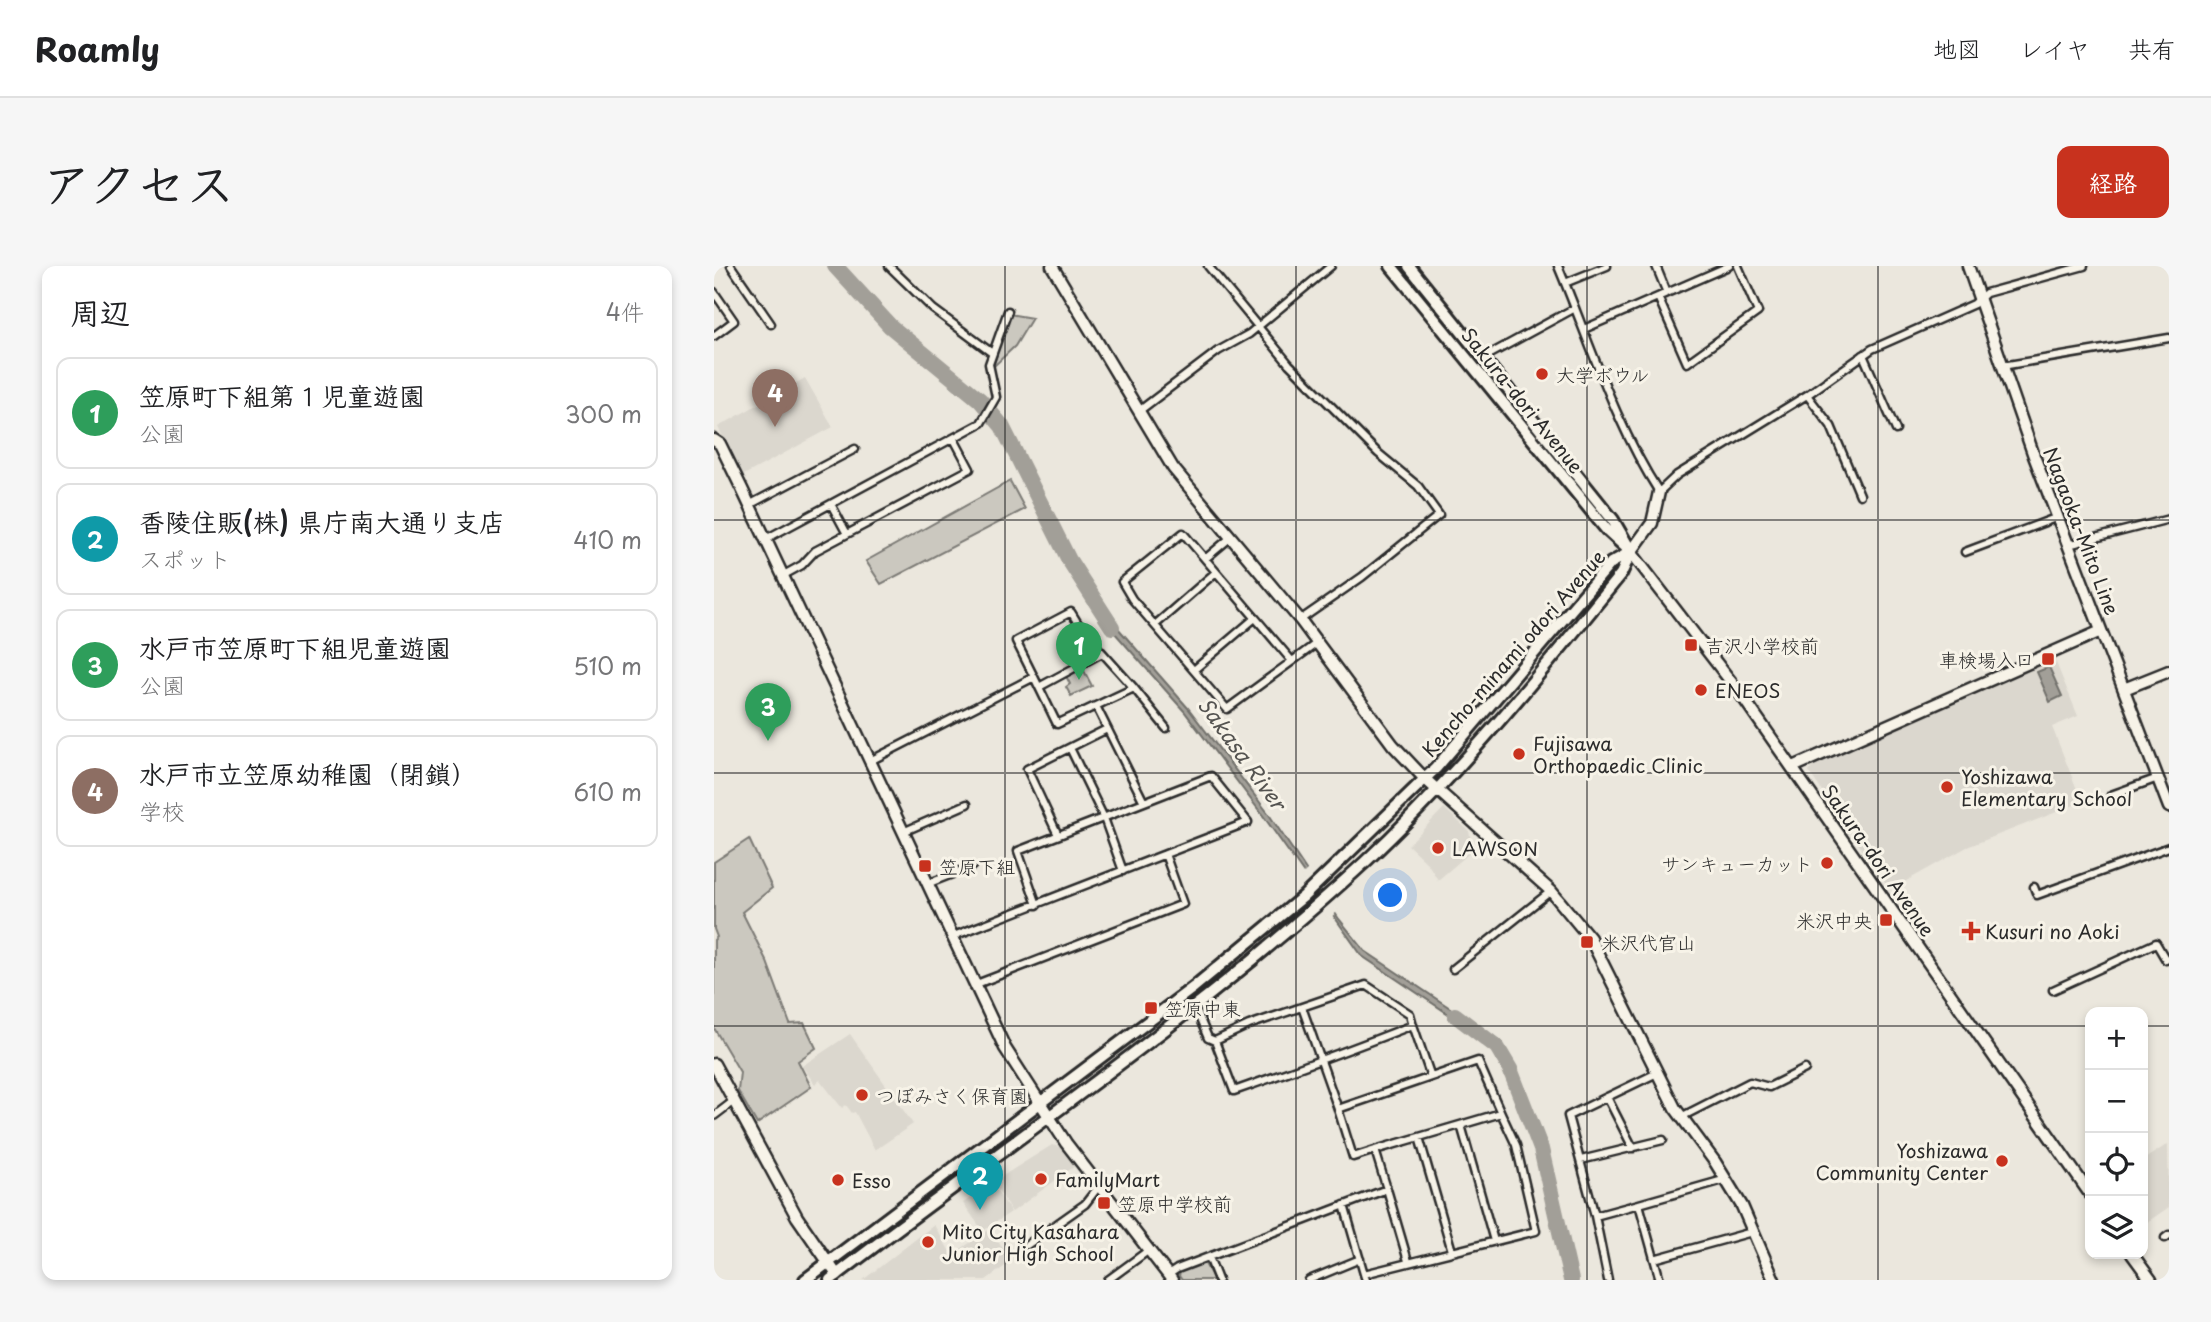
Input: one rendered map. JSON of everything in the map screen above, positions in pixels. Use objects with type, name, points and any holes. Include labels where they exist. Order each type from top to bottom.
[{"type":"main road","name":"Sakura-dori Avenue","points":[[1391,266],[1606,529],[1631,552]]},
{"type":"main road","name":"Sakura-dori Avenue","points":[[1409,266],[1613,520],[1631,552]]},
{"type":"main road","name":"Kencho-minami odori Avenue","points":[[805,1280],[1237,953],[1303,897],[1425,779],[1611,563],[1631,552]]},
{"type":"main road","name":"Kencho-minami odori Avenue","points":[[833,1278],[1194,1005],[1332,892],[1437,790],[1501,719],[1613,584],[1631,552]]},
{"type":"street","points":[[731,266],[771,324]]},
{"type":"street","points":[[890,266],[933,309],[992,353]]},
{"type":"street","points":[[1052,266],[1173,468],[1300,620],[1393,745],[1425,779],[1551,891],[1596,948],[1681,1117],[1727,1180],[1774,1280]]},
{"type":"street","points":[[1208,266],[1289,364],[1378,453],[1418,486],[1439,514],[1362,577],[1300,620]]},
{"type":"street","points":[[1139,411],[1218,351],[1257,327],[1331,266]]},
{"type":"street","points":[[1558,266],[1622,425],[1659,492]]},
{"type":"street","points":[[1565,283],[1606,266]]},
{"type":"street","points":[[1656,266],[1667,293]]},
{"type":"street","points":[[1584,329],[1729,266]]},
{"type":"street","points":[[1658,297],[1687,363],[1758,312],[1738,266]]},
{"type":"street","name":"Nagaoka-Mito Line","points":[[1968,266],[2068,545],[2169,807]]},
{"type":"street","points":[[1631,552],[1652,523],[1659,492],[1677,475],[1807,395],[1863,355],[1979,299],[1986,293],[2084,266]]},
{"type":"street","points":[[714,292],[734,321],[714,336]]},
{"type":"street","points":[[1483,358],[1575,308]]},
{"type":"street","points":[[764,540],[981,423],[995,400],[989,364],[1008,311]]},
{"type":"street","points":[[2002,366],[2169,338]]},
{"type":"street","points":[[1863,355],[1896,430]]},
{"type":"street","points":[[1807,395],[1831,426],[1860,495]]},
{"type":"street","points":[[782,576],[802,565],[815,551],[970,470],[954,439]]},
{"type":"street","points":[[714,440],[720,444],[1005,1048],[1048,1117],[1170,1277],[1209,1257],[1387,1189]]},
{"type":"street","points":[[749,505],[855,449]]},
{"type":"street","points":[[831,504],[847,534]]},
{"type":"street","points":[[1965,552],[2058,517]]},
{"type":"street","points":[[2068,545],[2169,519]]},
{"type":"street","points":[[1292,661],[1183,533],[1122,582],[1227,709],[1317,643]]},
{"type":"street","points":[[1205,559],[1230,538]]},
{"type":"street","name":"Sakura-dori Avenue","points":[[1631,552],[1713,656],[1793,767],[2085,1187]]},
{"type":"street","points":[[1155,625],[1216,572]]},
{"type":"street","points":[[1134,688],[1058,724],[1016,641],[1071,612],[1102,653],[1134,688],[1166,728]]},
{"type":"street","points":[[1195,669],[1255,618]]},
{"type":"street","points":[[1793,767],[2101,631]]},
{"type":"street","points":[[1039,687],[1102,653]]},
{"type":"street","points":[[2124,689],[2169,671]]},
{"type":"street","points":[[870,761],[1034,677]]},
{"type":"street","points":[[1096,706],[1144,802]]},
{"type":"street","points":[[1058,835],[1027,769],[1107,729]]},
{"type":"street","points":[[1070,748],[1104,818],[1123,871]]},
{"type":"street","points":[[951,937],[1037,905],[1248,822],[1211,776],[1017,851],[1037,905]]},
{"type":"street","points":[[2111,795],[2158,778]]},
{"type":"street","points":[[903,832],[967,804]]},
{"type":"street","points":[[2034,887],[2037,895],[2169,847]]},
{"type":"street","points":[[974,985],[1183,904],[1165,854]]},
{"type":"street","points":[[927,884],[973,866]]},
{"type":"street","points":[[1453,969],[1551,891]]},
{"type":"street","points":[[2053,990],[2156,943],[2166,960],[2169,958]]},
{"type":"street","points":[[1215,1041],[1249,1025],[1366,985],[1410,1014],[1432,1077]]},
{"type":"street","points":[[1194,1005],[1208,1038],[1215,1041],[1234,1091],[1413,1025]]},
{"type":"street","points":[[1302,1007],[1353,1157],[1501,1113]]},
{"type":"street","points":[[1338,1110],[1479,1061],[1516,1145],[1536,1231],[1408,1261],[1365,1277],[1344,1205]]},
{"type":"street","points":[[714,1065],[833,1278]]},
{"type":"street","points":[[1681,1117],[1751,1082],[1769,1087],[1804,1069]]},
{"type":"street","points":[[1608,1280],[1595,1216],[1568,1116],[1657,1073]]},
{"type":"street","points":[[1607,1097],[1633,1148]]},
{"type":"street","points":[[714,1116],[735,1100]]},
{"type":"street","points":[[1461,1125],[1494,1241]]},
{"type":"street","points":[[1419,1137],[1452,1251]]},
{"type":"street","points":[[1581,1160],[1663,1140]]},
{"type":"street","points":[[1375,1150],[1408,1261]]},
{"type":"street","points":[[1595,1216],[1727,1180]]},
{"type":"street","points":[[1027,1245],[1085,1204],[1099,1186]]},
{"type":"street","points":[[1639,1204],[1660,1280]]},
{"type":"street","points":[[1654,1259],[1752,1232]]},
{"type":"street","points":[[1108,1280],[1149,1250]]},
{"type":"street","points":[[1209,1257],[1218,1280]]},
{"type":"street","points":[[1308,1280],[1360,1259]]},
{"type":"street","points":[[2136,1259],[2151,1280]]},
{"type":"shaded area","points":[[1009,314],[1032,318],[1015,346],[993,367]]},
{"type":"shaded area","points":[[805,378],[833,427],[742,476],[718,427]]},
{"type":"shaded area","points":[[1010,481],[1025,509],[881,584],[866,561]]},
{"type":"shaded area","points":[[1103,611],[1188,708],[1268,813],[1339,919],[1365,951],[1474,1024],[1471,1029],[1362,956],[1264,817],[1184,711],[1098,614]]},
{"type":"shaded area","name":"Yoshizawa Elementary School","points":[[2054,658],[2078,716],[2052,727],[2082,802],[1967,847],[1890,890],[1809,772],[1813,765]]},
{"type":"shaded area","points":[[1082,667],[1092,686],[1071,696],[1066,687],[1070,684],[1066,676]]},
{"type":"shaded area","points":[[2049,667],[2062,696],[2050,702],[2037,672]]},
{"type":"shaded area","points":[[1444,808],[1469,831],[1473,850],[1438,880],[1428,864],[1408,845]]},
{"type":"shaded area","points":[[749,839],[772,888],[742,912],[767,962],[790,1024],[804,1023],[816,1048],[798,1061],[811,1087],[757,1124],[738,1091],[740,1072],[714,1028],[714,940],[717,937],[714,929],[714,862]]},
{"type":"shaded area","name":"つぼみさく保育園","points":[[850,1034],[913,1124],[875,1150],[855,1112],[852,1113],[846,1105],[842,1108],[820,1080],[815,1084],[802,1066]]},
{"type":"shaded area","points":[[2168,1144],[2169,1207],[2148,1222],[2148,1196],[2148,1157]]},
{"type":"shaded area","points":[[1052,1145],[1061,1147],[1075,1166],[1012,1212],[993,1182]]},
{"type":"shaded area","points":[[992,1183],[1011,1212],[983,1231],[963,1203]]},
{"type":"shaded area","name":"Mito City Kasahara Junior High School","points":[[934,1225],[952,1255],[990,1229],[1012,1261],[986,1280],[863,1280]]},
{"type":"shaded area","points":[[1204,1262],[1214,1280],[1182,1280],[1179,1276],[1180,1272]]},
{"type":"pier","points":[[1310,867],[1338,911],[1329,919],[1301,876]]},
{"type":"waterway","name":"Sakasa River","points":[[835,266],[890,326],[980,400],[1002,426],[1069,560],[1112,627]]},
{"type":"waterway","name":"Sakasa River","points":[[1455,1015],[1497,1047],[1510,1069],[1541,1149],[1571,1280]]},
{"type":"place","name":"大学ボウル","points":[[1542,374]]},
{"type":"place","name":"水戸市立笠原幼稚園（閉鎖）","points":[[775,427]]},
{"type":"place","name":"吉沢小学校前","points":[[1691,645]]},
{"type":"place","name":"車検場入口","points":[[2048,659]]},
{"type":"place","name":"笠原町下組第１児童遊園","points":[[1079,680]]},
{"type":"place","name":"ENEOS","points":[[1701,690]]},
{"type":"place","name":"水戸市笠原町下組児童遊園","points":[[768,741]]},
{"type":"place","name":"Fujisawa Orthopaedic Clinic","points":[[1519,754]]},
{"type":"place","name":"Yoshizawa Elementary School","points":[[1947,787]]},
{"type":"place","name":"LAWSON","points":[[1438,848]]},
{"type":"place","name":"サンキューカット","points":[[1827,863]]},
{"type":"place","name":"笠原下組","points":[[925,866]]},
{"type":"place","name":"米沢中央","points":[[1886,920]]},
{"type":"place","name":"Kusuri no Aoki","points":[[1971,931]]},
{"type":"place","name":"米沢代官山","points":[[1587,942]]},
{"type":"place","name":"笠原中東","points":[[1151,1008]]},
{"type":"place","name":"つぼみさく保育園","points":[[862,1095]]},
{"type":"place","name":"Yoshizawa Community Center","points":[[2002,1161]]},
{"type":"place","name":"FamilyMart","points":[[1041,1179]]},
{"type":"place","name":"Esso","points":[[838,1180]]},
{"type":"place","name":"笠原中学校前","points":[[1104,1203]]},
{"type":"place","name":"香陵住販(株) 県庁南大通り支店","points":[[980,1210]]},
{"type":"place","name":"Mito City Kasahara Junior High School","points":[[928,1242]]}]
